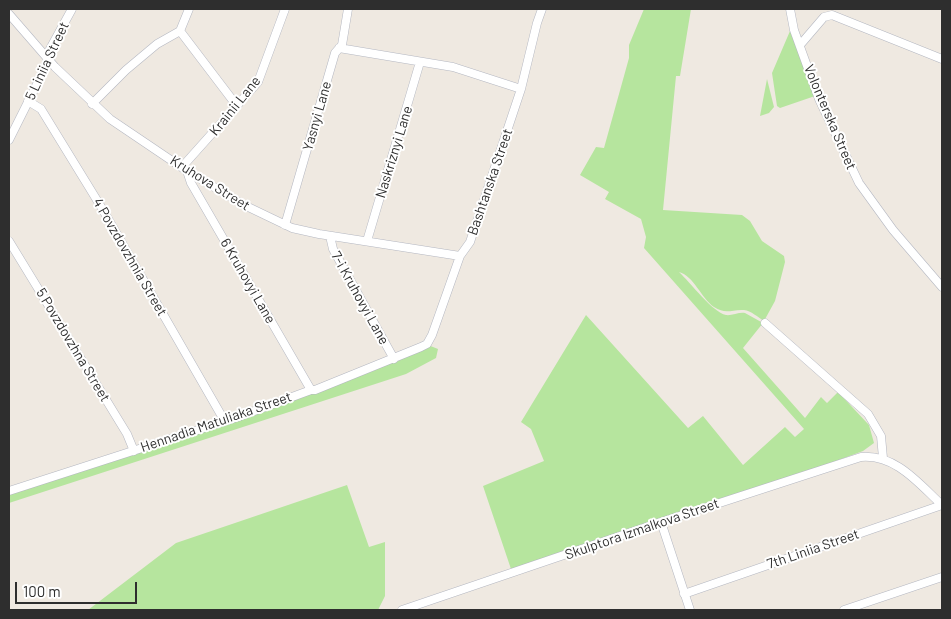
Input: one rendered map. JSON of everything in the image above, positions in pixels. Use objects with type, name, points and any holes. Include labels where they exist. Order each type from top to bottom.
[{"type":"street","name":"5 Liniia Street","points":[[9,140],[72,9]]},
{"type":"street","points":[[92,104],[126,70],[157,44],[180,31],[190,9]]},
{"type":"street","name":"Krainii Lane","points":[[185,169],[258,82],[285,9]]},
{"type":"street","name":"Yasnyi Lane","points":[[286,225],[335,53],[342,45],[348,9]]},
{"type":"street","name":"Bashtanska Street","points":[[421,347],[427,344],[432,335],[460,256],[470,242],[522,89],[542,9]]},
{"type":"street","name":"Volonterska Street","points":[[790,9],[791,20],[829,123],[859,183],[893,230],[942,287]]},
{"type":"street","name":"Kruhova Street","points":[[9,14],[92,104],[110,119],[185,169],[244,205],[286,225],[330,236],[460,256]]},
{"type":"street","points":[[800,45],[824,17],[832,15],[942,59]]},
{"type":"street","points":[[180,31],[237,106]]},
{"type":"street","points":[[339,48],[453,67],[522,89]]},
{"type":"street","name":"Naskriznyi Lane","points":[[367,241],[420,62]]},
{"type":"street","name":"4 Povzdovzhnia Street","points":[[28,101],[41,110],[103,210],[224,420]]},
{"type":"street","name":"6 Kruhovyi Lane","points":[[185,169],[191,183],[311,390]]},
{"type":"street","name":"7-i Kruhovyi Lane","points":[[330,236],[333,249],[394,360]]},
{"type":"street","name":"5 Povzdovzhna Street","points":[[9,241],[127,434],[134,451]]},
{"type":"street","points":[[765,324],[868,414],[881,436],[884,458],[900,468],[942,505]]},
{"type":"street","name":"Hennadia Matuliaka Street","points":[[9,491],[238,417],[394,360],[421,347]]},
{"type":"street","name":"Skulptora Izmalkova Street","points":[[402,610],[661,522],[862,457],[884,458]]},
{"type":"street","name":"7th Liniia Street","points":[[684,594],[942,505]]},
{"type":"street","points":[[661,522],[690,610]]},
{"type":"street","points":[[844,610],[942,576]]},
{"type":"green space","points":[[644,9],[691,9],[680,76],[676,76],[663,210],[742,215],[750,221],[762,241],[784,256],[785,262],[775,301],[764,321],[747,311],[726,311],[714,307],[689,278],[679,272],[714,309],[720,313],[728,315],[745,313],[763,323],[743,348],[805,418],[821,397],[827,403],[838,392],[869,425],[874,443],[863,451],[828,464],[511,569],[483,486],[544,461],[531,429],[521,422],[586,315],[688,428],[703,416],[743,465],[785,427],[795,437],[804,429],[644,248],[646,237],[641,219],[605,199],[609,192],[580,175],[596,147],[604,148],[629,58],[629,45]]},
{"type":"green space","points":[[790,31],[815,96],[780,108],[777,106],[772,73]]},
{"type":"green space","points":[[767,79],[774,107],[769,113],[760,116]]},
{"type":"green space","points":[[428,345],[438,349],[436,358],[406,374],[9,503],[9,495],[400,360]]},
{"type":"green space","points":[[347,485],[369,547],[385,542],[385,596],[378,610],[88,610],[176,543]]}]
